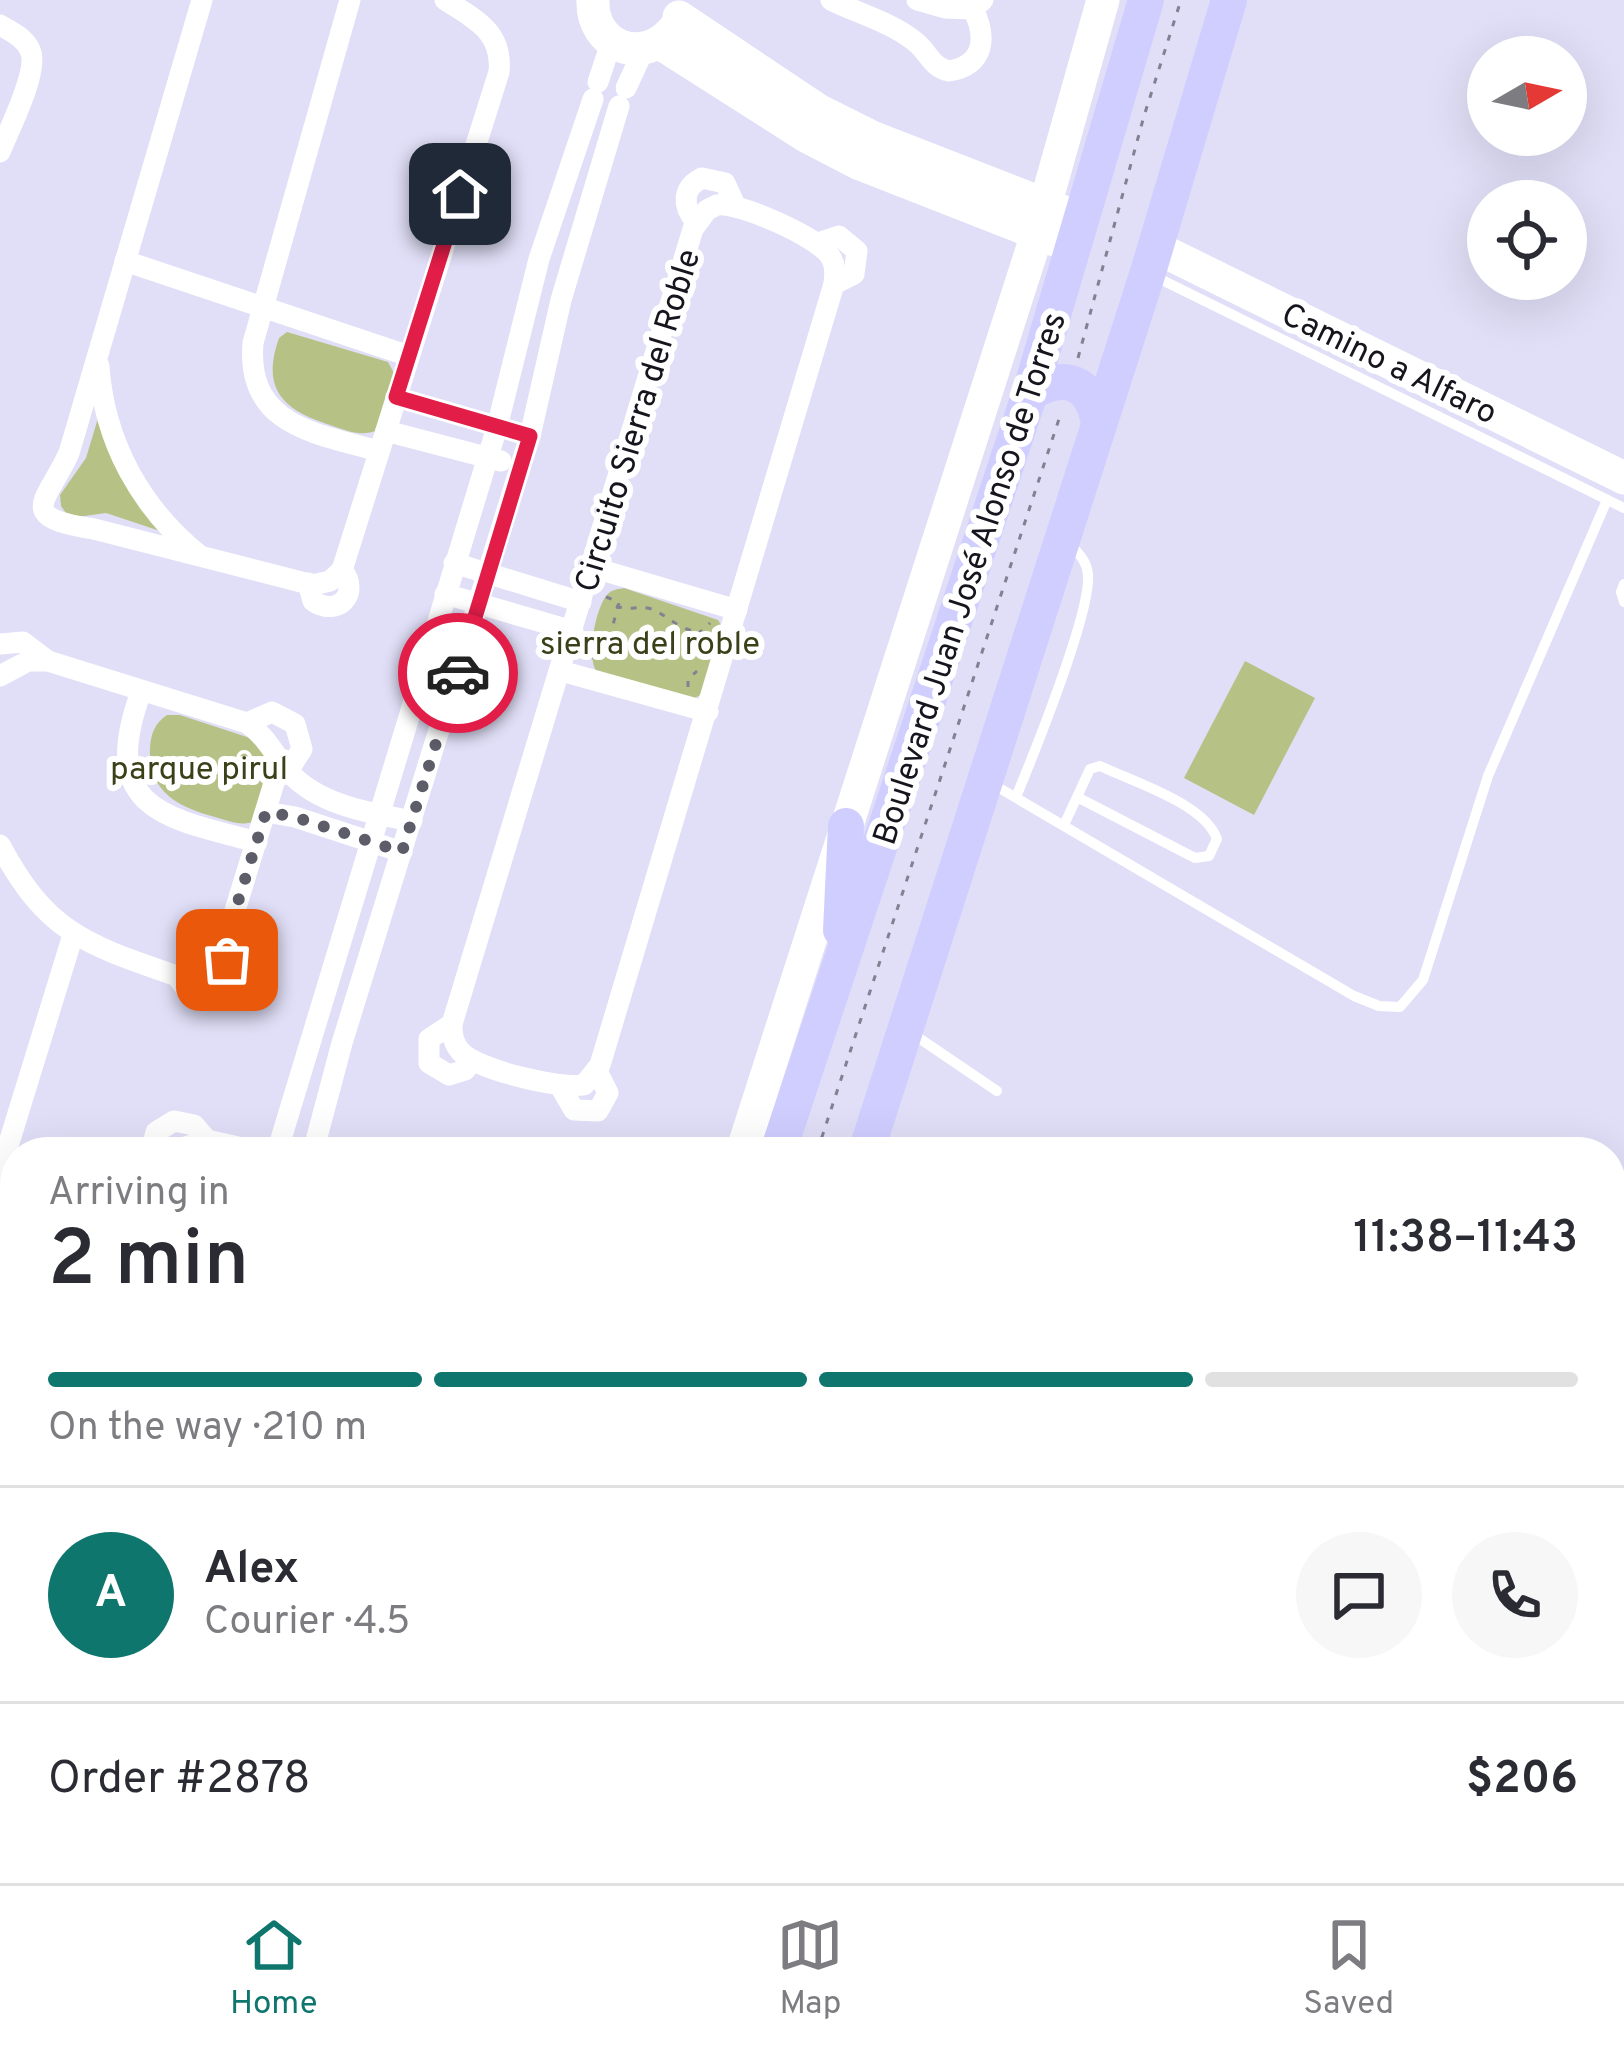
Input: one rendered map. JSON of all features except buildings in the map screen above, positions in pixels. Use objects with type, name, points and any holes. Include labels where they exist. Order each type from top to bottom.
[{"type":"main road","name":"Boulevard Juan José Alonso de Torres","points":[[783,1137],[1030,393],[1146,0]]},
{"type":"main road","points":[[871,1137],[1002,789],[1063,537],[1229,0]]},
{"type":"main road","points":[[1030,393],[1049,382],[1071,382],[1086,391],[1096,406],[1099,423]]},
{"type":"main road","points":[[839,978],[847,826]]},
{"type":"street","points":[[202,0],[69,453],[44,495],[48,515],[63,526],[308,584],[330,581],[342,569],[500,57],[483,25],[445,0]]},
{"type":"street","points":[[350,0],[252,351],[256,384],[275,412],[302,428],[521,466]]},
{"type":"street","points":[[593,0],[595,22],[655,30],[806,136],[860,164],[1078,233]]},
{"type":"street","points":[[831,0],[906,34],[933,63],[950,71],[967,66],[981,50],[978,5],[945,8],[917,0]]},
{"type":"street","points":[[747,1137],[1041,219],[1103,0]]},
{"type":"street","points":[[0,26],[20,36],[33,55],[32,70],[0,152]]},
{"type":"street","points":[[282,1137],[488,458],[539,259],[595,90],[655,30]]},
{"type":"street","points":[[317,1137],[342,1042],[530,436],[561,300],[622,97],[655,30]]},
{"type":"street","points":[[452,1024],[455,1044],[472,1061],[560,1087],[584,1084],[597,1071],[700,703],[737,610],[835,284],[833,261],[818,243],[735,205],[724,183],[702,178],[688,188],[689,214],[696,222]]},
{"type":"street","name":"Circuito Sierra del Roble","points":[[472,1061],[449,1075],[429,1063],[429,1039],[452,1024],[696,222],[717,205],[735,205]]},
{"type":"street","name":"Camino a Alfaro","points":[[1151,260],[1616,489]]},
{"type":"street","points":[[125,261],[409,356]]},
{"type":"street","points":[[98,348],[108,421],[125,467],[152,508],[205,560]]},
{"type":"street","points":[[396,397],[530,436]]},
{"type":"street","points":[[454,563],[581,602]]},
{"type":"street","points":[[591,567],[737,610]]},
{"type":"street","points":[[445,594],[573,632]]},
{"type":"street","points":[[0,644],[23,642],[48,661]]},
{"type":"street","points":[[0,676],[28,661],[48,661],[247,723],[313,792],[412,821]]},
{"type":"street","points":[[561,671],[700,703]]},
{"type":"street","points":[[141,692],[127,752],[140,794],[170,819],[257,842]]},
{"type":"street","points":[[0,845],[31,895],[73,935],[178,976],[205,972],[222,953],[284,765],[302,749],[296,724],[272,712],[247,723]]},
{"type":"street","points":[[266,812],[402,852]]},
{"type":"street","points":[[11,1137],[73,935]]},
{"type":"street","points":[[156,1137],[174,1121],[194,1125],[204,1137]]},
{"type":"lane","points":[[1616,489],[1624,508]]},
{"type":"lane","points":[[1002,789],[1354,995],[1388,1008],[1400,1007],[1423,980],[1488,776],[1616,489]]},
{"type":"lane","points":[[1624,584],[1624,602]]},
{"type":"lane","points":[[1064,825],[1077,797],[1090,770],[1100,766],[1197,812],[1213,825],[1217,839],[1209,856],[1195,858],[1077,797]]},
{"type":"lane","points":[[908,1030],[997,1091]]},
{"type":"path","points":[[822,1137],[1071,382],[1181,0]]},
{"type":"path","points":[[589,657],[603,650],[623,588]]},
{"type":"path","points":[[606,597],[626,610],[650,609],[676,627],[700,632]]},
{"type":"path","points":[[700,703],[688,680],[701,663],[700,632],[713,616]]},
{"type":"green space","points":[[287,332],[388,362],[394,373],[378,430],[348,431],[288,404],[273,371],[279,338]]},
{"type":"green space","points":[[102,405],[166,533],[106,513],[77,517],[61,506],[60,495],[86,458]]},
{"type":"green space","name":"sierra del roble","points":[[624,588],[718,620],[721,625],[704,693],[693,699],[597,672],[592,646],[598,612],[608,594]]},
{"type":"green space","points":[[1245,661],[1315,698],[1254,815],[1184,778]]},
{"type":"green space","name":"parque pirul","points":[[167,715],[262,742],[274,753],[253,822],[234,822],[189,808],[160,787],[151,763],[151,743],[157,725]]},
{"type":"way so far","points":[[227,960],[222,953],[266,812],[402,852],[458,673]]},
{"type":"route","points":[[458,673],[530,436],[396,397],[460,194]]}]
